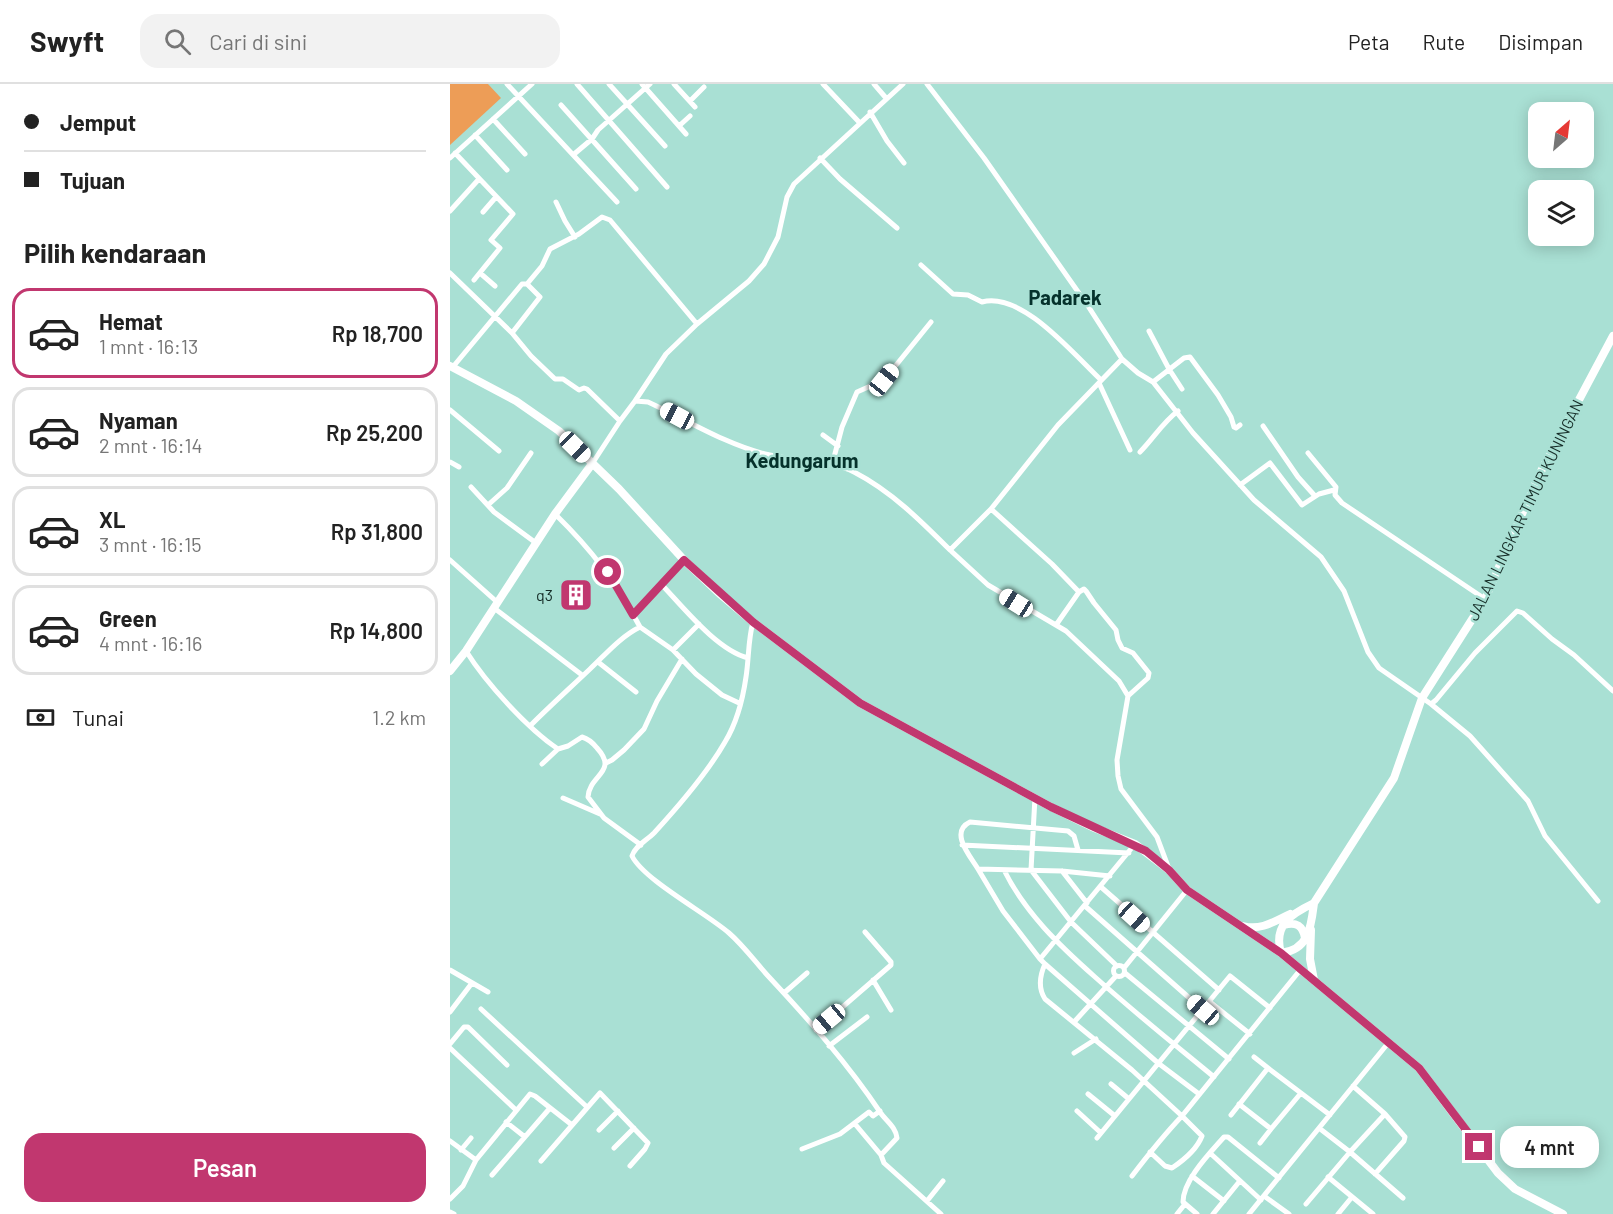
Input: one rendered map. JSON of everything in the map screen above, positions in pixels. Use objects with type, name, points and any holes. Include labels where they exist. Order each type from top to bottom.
[{"type":"main road","name":"JALAN LINGKAR TIMUR KUNINGAN","points":[[1305,938],[1314,903],[1394,778],[1422,698],[1485,599],[1539,475],[1613,336]]},
{"type":"main road","points":[[451,368],[525,407],[559,431],[651,522],[684,560],[753,622],[860,703],[1092,827],[1135,844],[1169,870],[1187,890],[1281,953],[1425,1074],[1498,1173],[1515,1189],[1563,1214]]},
{"type":"main road","points":[[450,671],[466,651],[555,514],[592,464]]},
{"type":"main road","points":[[1240,925],[1252,928],[1262,927],[1314,903]]},
{"type":"main road","points":[[1281,953],[1279,936],[1284,925],[1297,911]]},
{"type":"main road","points":[[1311,921],[1310,959],[1314,980]]},
{"type":"main road","points":[[1281,953],[1298,949],[1305,938],[1304,930],[1299,925],[1292,922],[1284,925]]},
{"type":"street","points":[[507,84],[617,202]]},
{"type":"street","points":[[474,280],[500,248],[491,240],[513,214],[453,155],[532,84]]},
{"type":"street","points":[[577,84],[667,187]]},
{"type":"street","points":[[609,84],[665,146]]},
{"type":"street","points":[[674,84],[695,107]]},
{"type":"street","points":[[823,84],[859,122]]},
{"type":"street","points":[[874,84],[886,98]]},
{"type":"street","points":[[592,464],[666,354],[697,324],[749,281],[764,264],[778,237],[787,197],[794,184],[903,84]]},
{"type":"street","points":[[927,84],[984,158],[1088,306],[1122,359],[1153,382],[1194,433],[1254,500],[1321,557],[1344,591],[1368,652],[1379,668],[1431,704],[1470,736],[1528,801],[1545,836],[1598,901]]},
{"type":"street","points":[[573,155],[646,85],[686,134]]},
{"type":"street","points":[[690,101],[704,87]]},
{"type":"street","points":[[561,105],[636,189]]},
{"type":"street","points":[[870,112],[887,141],[904,163]]},
{"type":"street","points":[[679,126],[690,116]]},
{"type":"street","points":[[493,118],[525,154]]},
{"type":"street","points":[[475,135],[507,170]]},
{"type":"street","points":[[820,158],[840,179],[897,228]]},
{"type":"street","points":[[450,211],[479,179]]},
{"type":"street","points":[[483,212],[496,197]]},
{"type":"street","points":[[556,202],[575,237]]},
{"type":"street","points":[[451,368],[522,284],[527,284],[542,266],[550,249],[575,237],[602,217],[610,220],[697,324]]},
{"type":"street","points":[[921,265],[952,294],[968,295],[982,302],[988,299],[1010,303],[1029,314],[1074,353],[1100,381],[1130,450]]},
{"type":"street","points":[[450,273],[512,333],[531,356],[555,379],[561,378],[579,390],[587,389],[620,421]]},
{"type":"street","points":[[480,273],[495,286]]},
{"type":"street","points":[[512,333],[540,297],[527,284]]},
{"type":"street","points":[[832,465],[842,428],[857,392],[884,380],[931,322]]},
{"type":"street","points":[[1149,331],[1182,389]]},
{"type":"street","points":[[1153,382],[1184,358],[1190,357],[1218,395],[1234,427],[1240,425]]},
{"type":"street","points":[[950,550],[991,509],[1058,425],[1122,359]]},
{"type":"street","points":[[635,401],[648,402],[747,449],[853,471],[895,499],[988,585],[1066,631],[1119,681],[1128,696]]},
{"type":"street","points":[[450,410],[499,452]]},
{"type":"street","points":[[1140,452],[1168,418],[1178,411]]},
{"type":"street","points":[[1263,426],[1298,477],[1315,496]]},
{"type":"street","points":[[823,435],[838,446]]},
{"type":"street","points":[[488,505],[507,488],[531,453]]},
{"type":"street","points":[[1308,453],[1336,487],[1335,495],[1342,503],[1485,599]]},
{"type":"street","points":[[450,462],[459,467]]},
{"type":"street","points":[[1240,485],[1270,463],[1302,505],[1315,496],[1334,490]]},
{"type":"street","points":[[471,487],[488,505],[536,543]]},
{"type":"street","points":[[991,509],[1052,564],[1079,592]]},
{"type":"street","points":[[555,514],[597,558],[614,580],[640,627],[673,650],[696,674],[722,695],[739,703]]},
{"type":"street","points":[[450,560],[496,605],[582,675]]},
{"type":"street","points":[[633,615],[684,560]]},
{"type":"street","points":[[662,585],[699,624],[728,650],[748,658]]},
{"type":"street","points":[[1056,624],[1079,592],[1084,589],[1116,630],[1122,648],[1133,653],[1149,673],[1148,678],[1128,696],[1117,760],[1119,783],[1128,800],[1157,837],[1169,870]]},
{"type":"street","points":[[1431,704],[1475,652],[1517,611],[1574,655],[1613,692]]},
{"type":"street","points":[[753,622],[746,676],[732,729],[717,754],[653,834],[635,850],[632,856],[639,867],[731,935],[830,1046],[896,1131],[897,1138],[881,1155]]},
{"type":"street","points":[[673,650],[699,624]]},
{"type":"street","points":[[531,726],[598,662],[610,647],[640,627]]},
{"type":"street","points":[[466,651],[475,665],[515,710],[558,748],[564,748],[585,737],[604,755],[606,763]]},
{"type":"street","points":[[641,845],[621,832],[601,814],[587,795],[606,763],[617,756],[644,729],[657,701],[682,659]]},
{"type":"street","points":[[598,662],[636,692]]},
{"type":"street","points":[[542,764],[558,748]]},
{"type":"street","points":[[1035,797],[1031,870],[1071,922],[1122,969],[1229,1059]]},
{"type":"street","points":[[562,798],[601,814]]},
{"type":"street","points":[[1078,850],[1071,832],[1033,826],[970,822],[962,829],[963,845],[1003,910],[1045,964],[1158,1063],[1199,1094]]},
{"type":"street","points":[[1040,958],[1135,844]]},
{"type":"street","points":[[963,845],[1129,853]]},
{"type":"street","points":[[978,869],[1031,870],[1110,876]]},
{"type":"street","points":[[1004,870],[1010,882],[1055,941],[1106,987],[1214,1077]]},
{"type":"street","points":[[1062,872],[1086,904],[1203,1010]]},
{"type":"street","points":[[1101,887],[1219,990]]},
{"type":"street","points":[[1075,1021],[1116,976],[1121,976],[1122,969],[1187,890]]},
{"type":"street","points":[[816,1030],[892,964],[865,932]]},
{"type":"street","points":[[1045,964],[1041,972],[1042,994],[1045,999],[1075,1021],[1144,1080],[1202,1136],[1184,1160],[1172,1168],[1165,1166],[1150,1152]]},
{"type":"street","points":[[1116,976],[1114,969],[1122,969]]},
{"type":"street","points":[[1132,1176],[1301,969]]},
{"type":"street","points":[[450,970],[488,992]]},
{"type":"street","points":[[784,993],[807,973]]},
{"type":"street","points":[[1077,1111],[1099,1136],[1230,976],[1270,1008]]},
{"type":"street","points":[[873,980],[891,1010]]},
{"type":"street","points":[[451,1008],[472,983]]},
{"type":"street","points":[[1210,1002],[1250,1034]]},
{"type":"street","points":[[481,1009],[587,1107]]},
{"type":"street","points":[[830,1046],[867,1017]]},
{"type":"street","points":[[507,1065],[468,1027],[464,1027],[450,1046],[516,1110]]},
{"type":"street","points":[[1074,1053],[1096,1039]]},
{"type":"street","points":[[1249,1214],[1389,1042]]},
{"type":"street","points":[[1254,1058],[1330,1115]]},
{"type":"street","points":[[1231,1115],[1268,1068]]},
{"type":"street","points":[[1111,1084],[1129,1099]]},
{"type":"street","points":[[1353,1086],[1385,1114],[1405,1137],[1375,1174]]},
{"type":"street","points":[[1260,1143],[1301,1093]]},
{"type":"street","points":[[450,1199],[464,1186],[476,1160],[530,1094],[572,1125]]},
{"type":"street","points":[[541,1161],[600,1094],[647,1141],[648,1145],[630,1166]]},
{"type":"street","points":[[1088,1094],[1115,1116]]},
{"type":"street","points":[[1239,1104],[1271,1129]]},
{"type":"street","points":[[492,1174],[550,1108]]},
{"type":"street","points":[[599,1130],[618,1111]]},
{"type":"street","points":[[802,1149],[833,1137],[870,1112],[873,1116],[880,1111]]},
{"type":"street","points":[[1306,1204],[1385,1114]]},
{"type":"street","points":[[506,1122],[525,1137]]},
{"type":"street","points":[[855,1124],[889,1168],[941,1214]]},
{"type":"street","points":[[614,1148],[634,1128]]},
{"type":"street","points":[[1319,1128],[1403,1198]]},
{"type":"street","points":[[1197,1214],[1185,1204],[1183,1196],[1192,1176],[1225,1136],[1279,1178]]},
{"type":"street","points":[[461,1150],[471,1138]]},
{"type":"street","points":[[450,1142],[476,1160]]},
{"type":"street","points":[[1210,1153],[1239,1182],[1287,1213]]},
{"type":"street","points":[[1192,1176],[1224,1201]]},
{"type":"street","points":[[1328,1177],[1373,1214]]},
{"type":"street","points":[[927,1201],[944,1180]]},
{"type":"street","points":[[1213,1214],[1239,1182]]},
{"type":"street","points":[[1338,1214],[1352,1197]]},
{"type":"street","points":[[1177,1214],[1185,1204]]},
{"type":"shaded area","points":[[450,84],[488,84],[501,98],[450,145]]},
{"type":"place","name":"q3","points":[[576,595]]},
{"type":"district","name":"Padarek","points":[[1065,298]]},
{"type":"district","name":"Kedungarum","points":[[802,461]]},
{"type":"route","points":[[608,572],[633,615],[684,560],[753,622],[860,703],[1051,807],[1146,851],[1169,870],[1187,890],[1281,953],[1419,1068],[1479,1147]]}]
